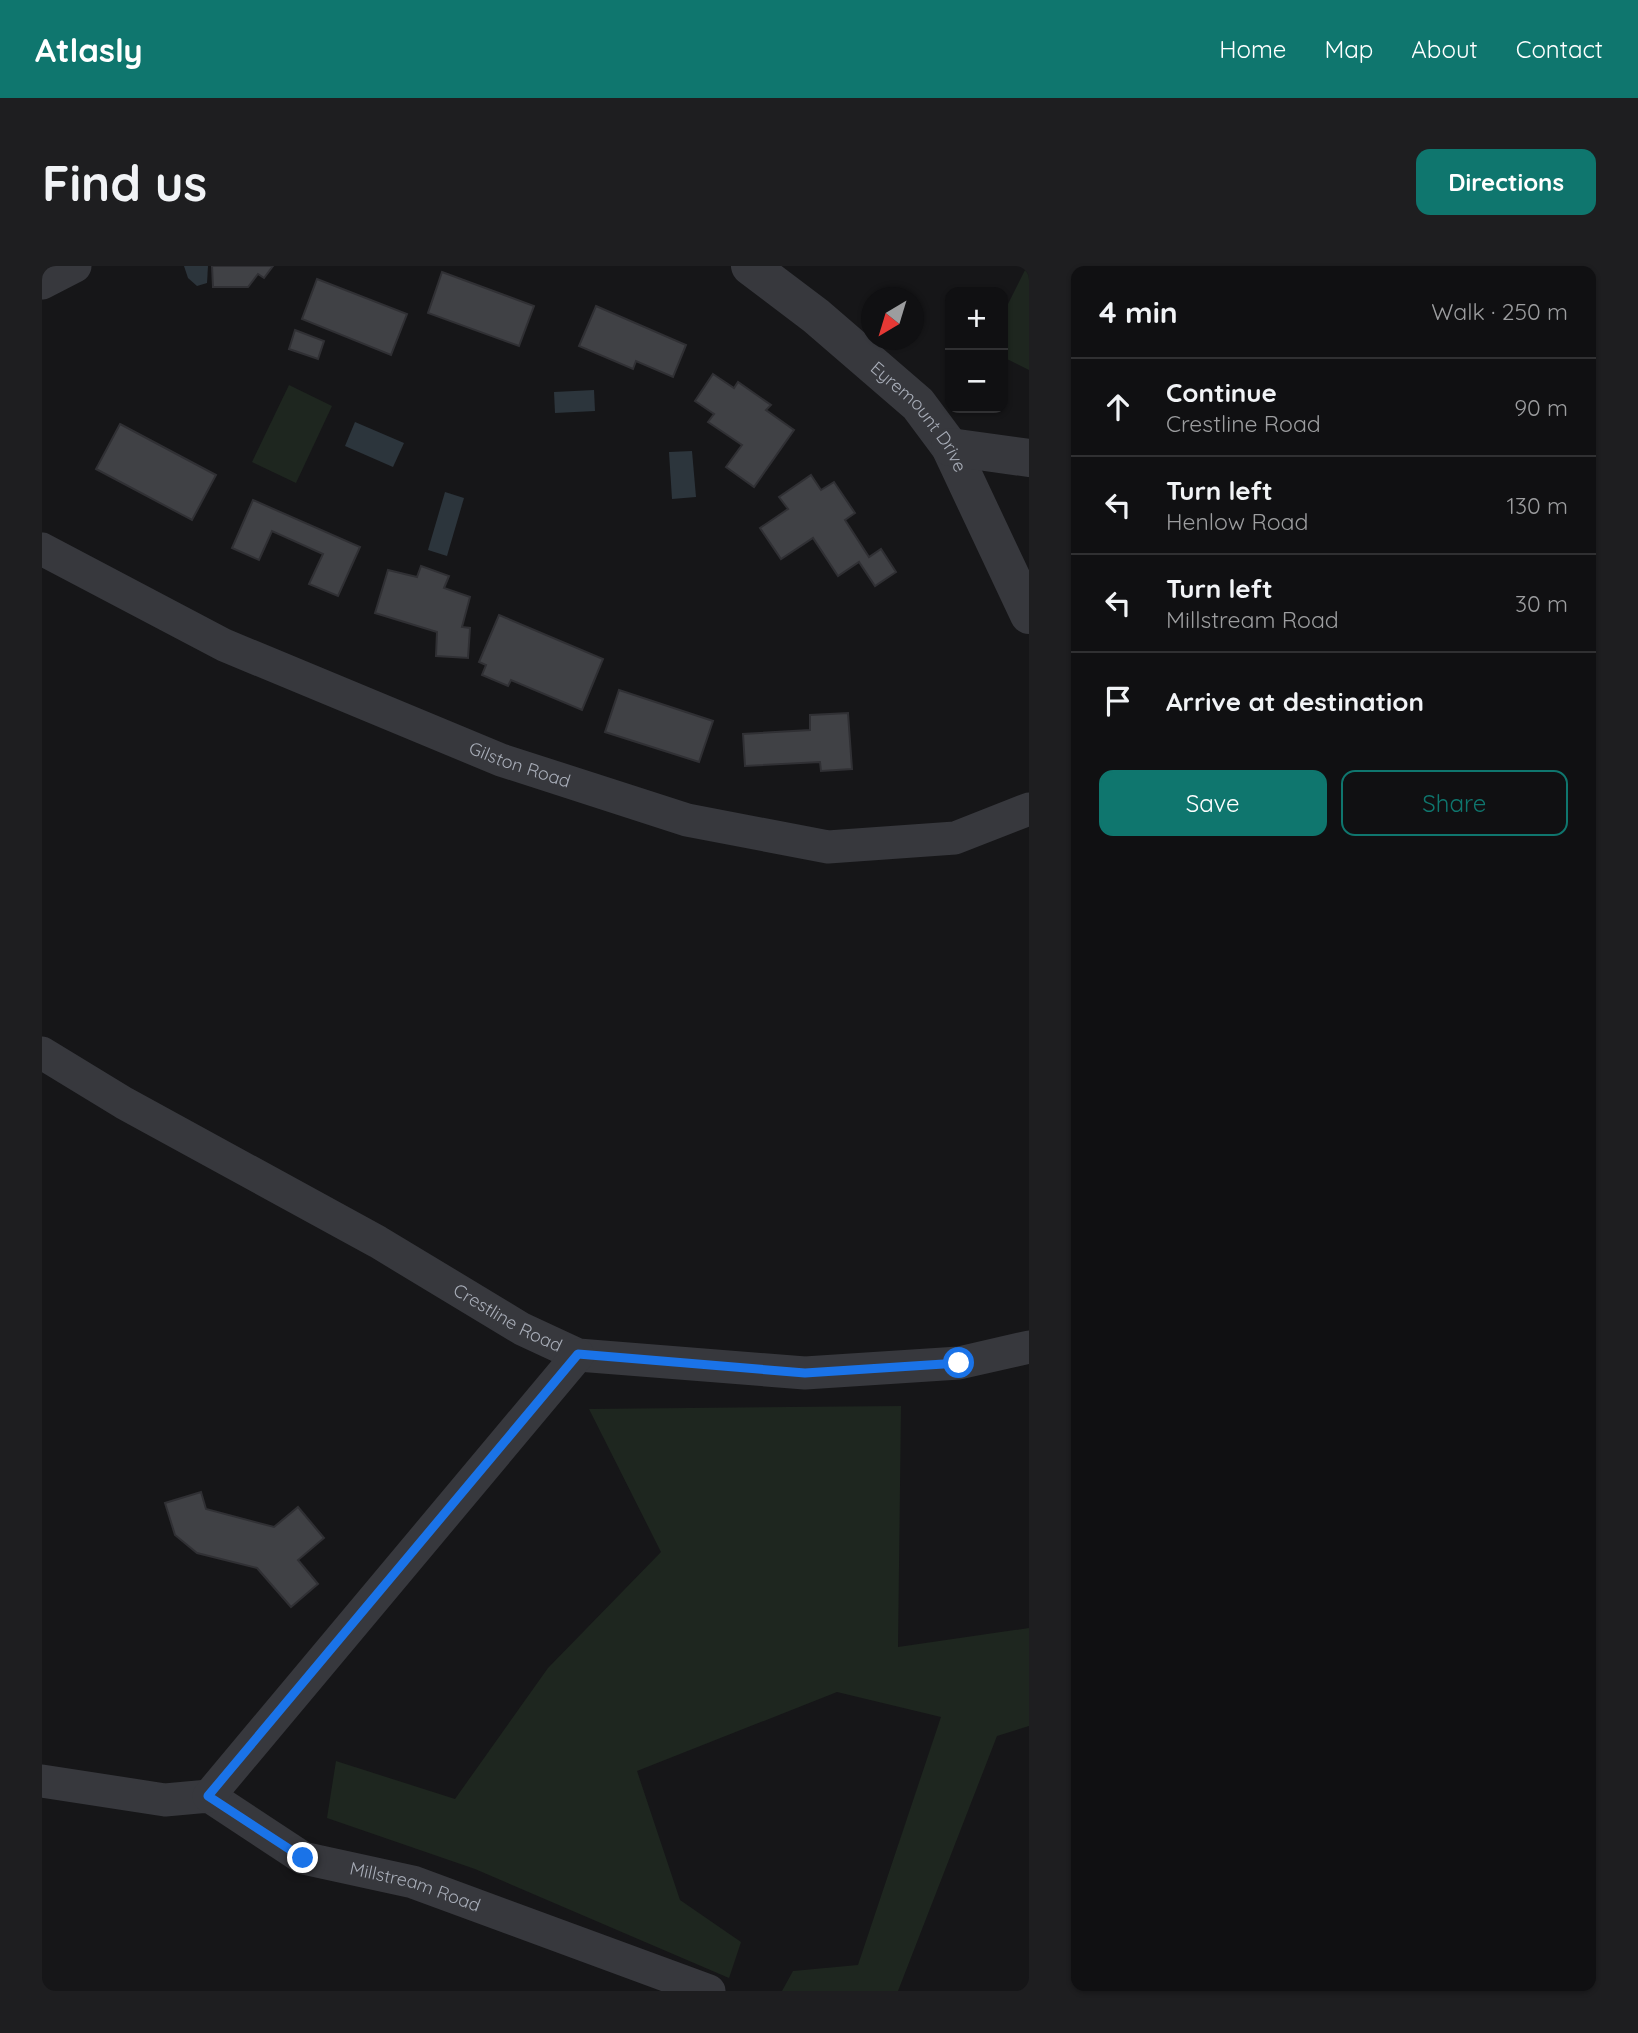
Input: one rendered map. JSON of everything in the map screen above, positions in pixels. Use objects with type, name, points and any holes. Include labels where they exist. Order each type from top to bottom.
[{"type":"street","points":[[42,283],[75,266]]},
{"type":"street","name":"Eyremount Drive","points":[[750,266],[816,316],[918,404],[950,447],[1029,615]]},
{"type":"street","points":[[950,447],[1029,458]]},
{"type":"street","name":"Gilston Road","points":[[42,549],[224,645],[501,760],[687,820],[828,847],[955,838],[1029,809]]},
{"type":"street","name":"Crestline Road","points":[[42,1053],[124,1102],[378,1242],[522,1329],[578,1354],[805,1373],[959,1363],[1029,1347]]},
{"type":"street","points":[[42,1781],[165,1801],[208,1796],[578,1354]]},
{"type":"street","name":"Millstream Road","points":[[208,1796],[303,1858],[413,1882],[709,1991]]},
{"type":"shaded area","points":[[184,266],[208,266],[207,283],[197,286],[188,278]]},
{"type":"shaded area","points":[[1029,266],[1029,370],[1008,360],[1008,304]]},
{"type":"shaded area","points":[[289,385],[332,406],[296,483],[252,462]]},
{"type":"shaded area","points":[[594,390],[595,411],[555,413],[554,392]]},
{"type":"shaded area","points":[[355,422],[404,443],[393,467],[345,446]]},
{"type":"shaded area","points":[[692,451],[696,497],[672,499],[669,452]]},
{"type":"shaded area","points":[[445,492],[464,498],[447,556],[428,550]]},
{"type":"shaded area","points":[[901,1406],[898,1647],[1029,1628],[1029,1726],[997,1736],[898,1991],[782,1991],[793,1971],[858,1965],[941,1717],[837,1692],[637,1771],[680,1900],[741,1942],[729,1978],[475,1869],[327,1818],[336,1761],[455,1799],[548,1668],[661,1552],[589,1409]]},
{"type":"building","points":[[212,266],[273,266],[264,278],[258,274],[248,287],[213,287]]},
{"type":"building","points":[[442,272],[534,306],[519,346],[428,313]]},
{"type":"building","points":[[317,279],[407,314],[391,355],[302,319]]},
{"type":"building","points":[[596,306],[686,345],[673,377],[636,361],[633,369],[579,346]]},
{"type":"building","points":[[295,330],[324,341],[318,359],[289,349]]},
{"type":"building","points":[[713,374],[734,388],[738,382],[771,405],[766,410],[794,430],[754,487],[726,467],[742,445],[708,422],[714,414],[695,401]]},
{"type":"building","points":[[120,424],[216,475],[192,520],[96,469]]},
{"type":"building","points":[[811,475],[821,490],[834,482],[855,513],[845,520],[869,557],[881,549],[896,572],[875,586],[859,562],[838,576],[813,538],[781,559],[760,528],[788,509],[779,497]]},
{"type":"building","points":[[253,500],[360,547],[338,596],[309,584],[323,554],[272,531],[259,560],[232,548]]},
{"type":"building","points":[[421,566],[449,576],[444,588],[470,597],[462,627],[470,628],[468,658],[436,656],[437,632],[375,613],[388,570],[417,577]]},
{"type":"building","points":[[499,615],[603,659],[582,710],[511,680],[508,686],[482,675],[486,665],[479,662]]},
{"type":"building","points":[[619,690],[713,721],[699,762],[605,732]]},
{"type":"building","points":[[848,713],[852,769],[821,771],[820,762],[745,766],[743,734],[810,730],[810,715]]},
{"type":"building","points":[[201,1492],[206,1509],[274,1527],[298,1507],[324,1538],[298,1560],[318,1584],[291,1607],[257,1568],[197,1553],[175,1535],[165,1503]]},
{"type":"route","points":[[303,1858],[208,1796],[578,1354],[805,1373],[959,1363]]}]
